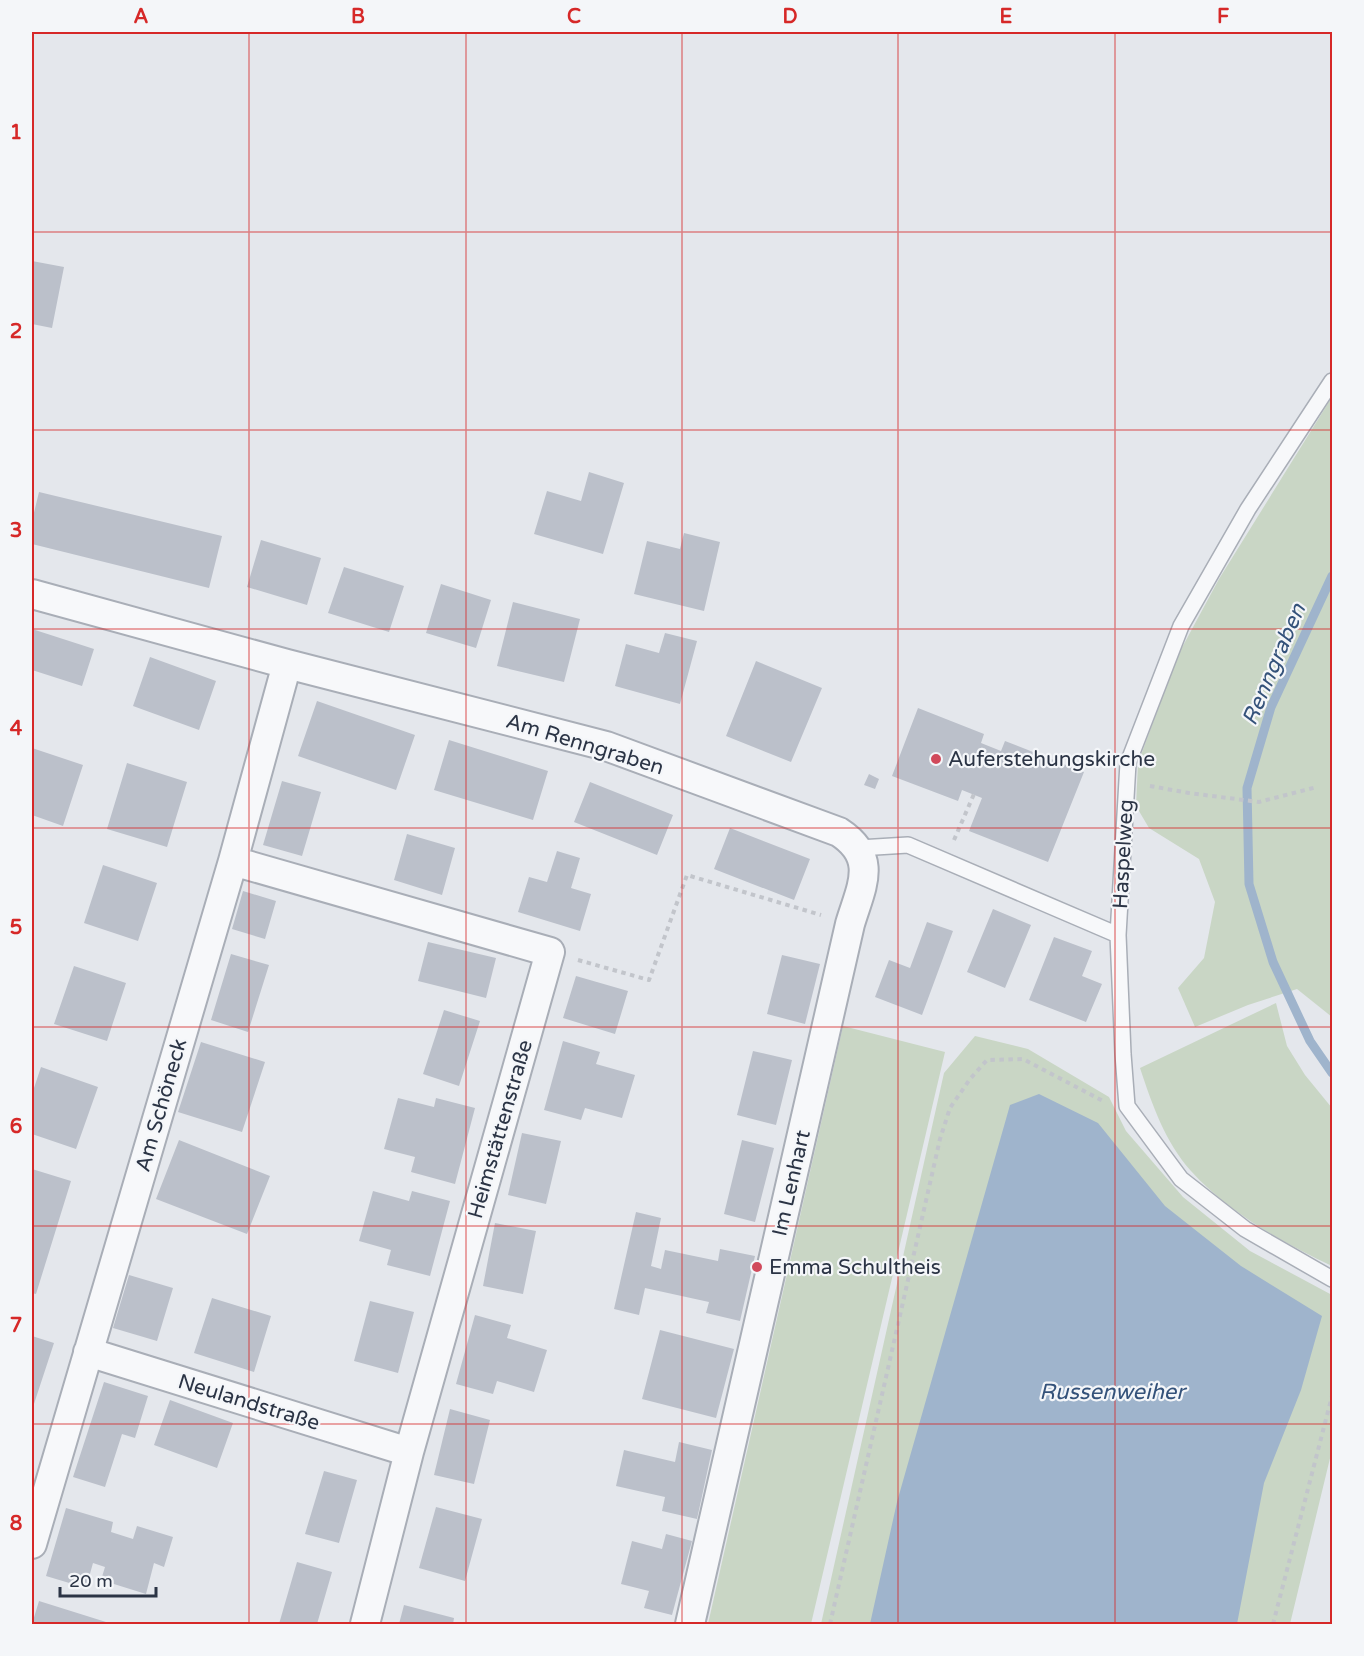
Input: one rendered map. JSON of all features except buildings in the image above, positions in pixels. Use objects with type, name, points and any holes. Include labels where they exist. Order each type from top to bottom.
[{"type":"street","name":"Am Renngraben","points":[[32,594],[287,664],[606,746],[839,831],[859,849]]},
{"type":"street","name":"Am Schöneck","points":[[32,1544],[233,861],[287,664]]},
{"type":"street","name":"Im Lenhart","points":[[690,1624],[850,924],[864,874],[864,862],[859,849]]},
{"type":"street","points":[[233,861],[550,952]]},
{"type":"street","name":"Heimstättenstraße","points":[[365,1624],[410,1452],[550,952]]},
{"type":"street","name":"Neulandstraße","points":[[88,1352],[410,1452]]},
{"type":"lane","name":"Haspelweg","points":[[1127,1106],[1118,935],[1128,763],[1181,626],[1248,509],[1332,381]]},
{"type":"lane","points":[[859,849],[908,845],[1118,935]]},
{"type":"lane","points":[[1127,1106],[1181,1179],[1245,1229],[1332,1279]]},
{"type":"path","points":[[1127,781],[1259,802],[1317,787]]},
{"type":"path","points":[[945,861],[974,795]]},
{"type":"path","points":[[550,952],[649,980],[687,875],[850,924]]},
{"type":"path","points":[[830,1624],[940,1139],[950,1107],[987,1060],[1014,1059],[1023,1059],[1107,1103],[1127,1106]]},
{"type":"path","points":[[1273,1624],[1332,1396]]},
{"type":"green space","points":[[1332,397],[1332,1017],[1297,989],[1248,1005],[1195,1027],[1178,988],[1204,958],[1215,902],[1199,859],[1149,828],[1136,806],[1138,763],[1178,655],[1219,579]]},
{"type":"green space","points":[[1276,1003],[1287,1046],[1305,1075],[1332,1108],[1332,1266],[1295,1248],[1257,1225],[1205,1186],[1174,1148],[1155,1109],[1140,1068]]},
{"type":"green space","points":[[843,1026],[945,1052],[811,1624],[708,1624]]},
{"type":"green space","name":"Russenweiher","points":[[975,1036],[1028,1049],[1109,1097],[1126,1131],[1183,1197],[1250,1251],[1332,1295],[1332,1450],[1290,1624],[821,1624],[944,1073]]},
{"type":"water","name":"Russenweiher","points":[[1039,1094],[1098,1123],[1165,1206],[1241,1266],[1322,1316],[1301,1390],[1264,1483],[1237,1624],[870,1624],[897,1502],[1010,1105]]},
{"type":"waterway","name":"Renngraben","points":[[1332,576],[1271,707],[1247,788],[1249,884],[1273,962],[1310,1041],[1332,1073]]},
{"type":"place","name":"Auferstehungskirche","points":[[936,759]]},
{"type":"place","name":"Emma Schultheis","points":[[757,1267]]}]
